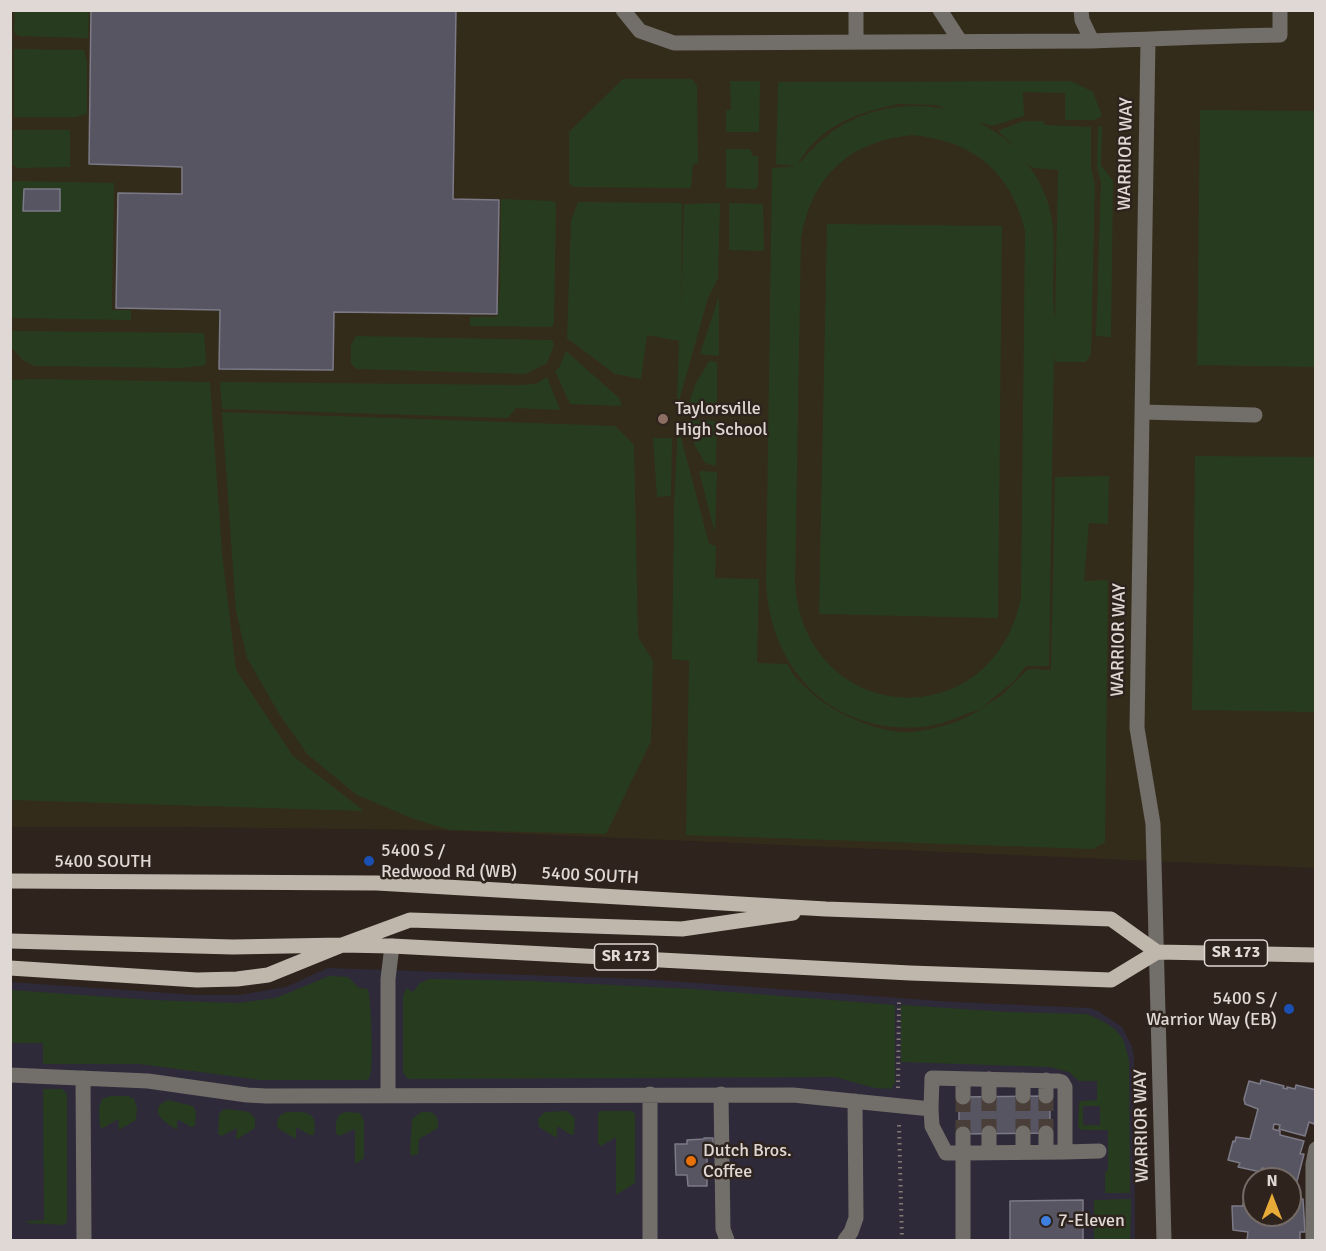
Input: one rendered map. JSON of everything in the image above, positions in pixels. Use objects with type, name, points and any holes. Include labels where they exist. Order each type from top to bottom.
[{"type":"main road","name":"5400 SOUTH","points":[[10,881],[377,883],[826,909],[1111,919],[1157,952]]},
{"type":"main road","points":[[10,968],[197,980],[237,979],[268,975],[410,920],[682,930],[826,909]]},
{"type":"main road","name":"SR 173","points":[[10,941],[233,947],[392,946],[910,973],[1112,980],[1157,952],[1316,955]]},
{"type":"street","points":[[623,10],[640,31],[674,43],[1092,41],[1148,40],[1181,36],[1280,35],[1280,10]]},
{"type":"street","points":[[856,10],[856,42]]},
{"type":"street","points":[[940,10],[960,41]]},
{"type":"street","points":[[1081,10],[1082,20],[1092,41]]},
{"type":"street","name":"WARRIOR WAY","points":[[1148,40],[1137,728],[1153,824],[1164,1240]]},
{"type":"street","points":[[1142,412],[1255,415]]},
{"type":"street","points":[[388,1096],[388,979],[392,946]]},
{"type":"street","points":[[10,1075],[148,1081],[247,1095],[793,1095],[931,1109]]},
{"type":"street","points":[[83,1078],[84,1240]]},
{"type":"street","points":[[1065,1152],[1065,1087],[1058,1080],[1046,1088],[1023,1080],[932,1078],[932,1126],[946,1153],[1065,1152],[1099,1151]]},
{"type":"street","points":[[963,1079],[963,1097]]},
{"type":"street","points":[[989,1079],[989,1096]]},
{"type":"street","points":[[1023,1080],[1023,1096]]},
{"type":"street","points":[[650,1094],[650,1240]]},
{"type":"street","points":[[721,1094],[723,1229],[727,1240]]},
{"type":"street","points":[[845,1240],[856,1218],[855,1101]]},
{"type":"street","points":[[989,1133],[989,1152]]},
{"type":"street","points":[[1023,1133],[1023,1152]]},
{"type":"street","points":[[1046,1133],[1046,1152]]},
{"type":"street","points":[[963,1134],[963,1240]]},
{"type":"street","points":[[1313,1240],[1313,1164],[1316,1149]]},
{"type":"path","points":[[898,1089],[899,1002]]},
{"type":"path","points":[[899,1125],[902,1240]]},
{"type":"shaded area","name":"Taylorsville High School","points":[[10,11],[1315,11],[1315,868],[437,830],[11,827]]},
{"type":"shaded area","points":[[328,968],[643,979],[954,1002],[1090,1008],[1122,1027],[1132,1047],[1134,1057],[1135,1240],[11,1240],[10,982],[197,995],[239,995],[286,987]]},
{"type":"green space","points":[[15,11],[89,11],[88,38],[18,36],[14,32]]},
{"type":"green space","points":[[14,49],[84,50],[87,63],[87,114],[76,117],[14,117]]},
{"type":"green space","points":[[623,79],[692,79],[697,86],[698,163],[693,164],[691,188],[574,187],[569,184],[569,132]]},
{"type":"green space","points":[[730,81],[760,81],[759,132],[726,132],[726,111],[731,109]]},
{"type":"green space","points":[[1071,81],[1093,92],[1102,116],[1094,120],[1065,120],[1065,93],[1023,92],[1024,116],[992,126],[979,122],[1003,137],[1016,149],[998,131],[1023,121],[1043,121],[1045,125],[1091,127],[1091,168],[1095,184],[1091,354],[1086,362],[1055,362],[1054,350],[1049,666],[1026,666],[1013,682],[981,708],[1001,696],[1028,669],[1051,670],[1055,477],[1109,476],[1108,524],[1089,523],[1084,581],[1108,580],[1105,842],[1093,849],[686,835],[689,661],[672,659],[674,505],[678,426],[709,544],[716,546],[715,578],[759,579],[757,663],[788,664],[801,683],[831,708],[858,721],[887,730],[912,732],[930,729],[957,721],[981,709],[945,722],[921,727],[889,726],[860,720],[834,708],[812,690],[794,669],[780,644],[770,615],[766,584],[772,168],[796,166],[776,164],[778,82]],"holes":[[[898,104],[936,105],[945,109],[909,106],[869,113],[834,131],[819,142],[797,165],[828,130],[853,117]],[[913,135],[935,138],[972,152],[987,163],[1010,192],[1019,210],[1025,231],[1021,597],[1004,643],[976,675],[941,693],[902,697],[864,689],[831,667],[807,632],[795,584],[801,238],[814,196],[825,179],[853,154],[870,145]],[[1026,162],[1033,168],[1058,170],[1055,318],[1052,220],[1039,182]]]},
{"type":"green space","points":[[1200,110],[1315,111],[1315,367],[1197,365]]},
{"type":"green space","points":[[1102,126],[1101,165],[1113,181],[1111,337],[1096,336],[1101,182],[1097,167],[1098,127]]},
{"type":"green space","points":[[70,130],[70,167],[18,168],[13,165],[13,131]]},
{"type":"green space","points":[[726,149],[750,149],[753,156],[758,156],[756,189],[726,188]]},
{"type":"green space","points":[[11,182],[114,183],[112,310],[131,310],[131,320],[12,318]]},
{"type":"green space","points":[[501,199],[556,203],[554,323],[552,327],[470,326],[470,317],[497,317],[500,290]]},
{"type":"green space","points":[[578,202],[682,203],[681,313],[684,204],[720,203],[718,278],[708,298],[679,401],[677,400],[679,341],[647,335],[641,379],[615,374],[567,338],[571,221]]},
{"type":"green space","points":[[729,203],[763,204],[764,251],[729,250]]},
{"type":"green space","points":[[827,224],[1002,226],[998,618],[819,614]]},
{"type":"green space","points":[[719,296],[719,356],[700,354]]},
{"type":"green space","points":[[12,331],[204,333],[206,363],[203,366],[178,368],[35,366],[23,360],[11,347]]},
{"type":"green space","points":[[356,336],[552,340],[554,345],[547,363],[525,374],[357,369],[351,364],[351,345]]},
{"type":"green space","points":[[566,351],[619,398],[622,406],[570,404],[555,371],[559,368]]},
{"type":"green space","points":[[709,361],[717,362],[717,406],[689,404],[695,385]]},
{"type":"green space","points":[[547,377],[560,410],[516,408],[508,418],[222,409],[220,382],[521,385],[536,384]]},
{"type":"green space","points":[[11,380],[210,382],[222,553],[236,670],[293,756],[364,811],[11,800]]},
{"type":"green space","points":[[222,412],[615,426],[634,445],[638,637],[653,661],[651,741],[606,834],[450,830],[414,819],[357,795],[307,754],[278,712],[247,658],[236,611]]},
{"type":"green space","points":[[688,420],[717,421],[716,466],[705,463],[695,446]]},
{"type":"green space","points":[[653,438],[672,438],[671,496],[657,497]]},
{"type":"green space","points":[[1195,456],[1315,457],[1315,712],[1192,710]]},
{"type":"green space","points":[[699,471],[717,472],[715,533]]},
{"type":"green space","points":[[329,976],[348,977],[359,988],[368,989],[372,1061],[370,1077],[367,1080],[261,1080],[139,1064],[43,1064],[43,1043],[11,1043],[11,990],[152,1000],[237,1003],[276,998]]},
{"type":"green space","points":[[429,979],[533,981],[692,989],[895,1005],[895,1083],[891,1089],[875,1088],[835,1077],[408,1079],[403,1073],[403,997],[406,988],[413,992],[420,983]]},
{"type":"green space","points":[[901,1005],[1008,1012],[1087,1014],[1104,1022],[1116,1030],[1123,1039],[1129,1060],[1130,1193],[1105,1193],[1105,1173],[1108,1169],[1108,1130],[1081,1130],[1078,1127],[1079,1103],[1097,1100],[1097,1081],[1079,1081],[1069,1072],[1050,1067],[901,1062]],"holes":[[[1083,1106],[1100,1106],[1100,1125],[1083,1125]]]},
{"type":"green space","points":[[43,1089],[62,1089],[67,1094],[67,1222],[64,1225],[26,1223],[44,1220]]},
{"type":"green space","points":[[110,1096],[128,1096],[134,1099],[137,1108],[136,1120],[119,1130],[118,1119],[103,1128],[100,1127],[99,1108],[102,1099]]},
{"type":"green space","points":[[168,1100],[193,1106],[196,1112],[195,1126],[191,1127],[179,1120],[177,1130],[163,1120],[158,1108]]},
{"type":"green space","points":[[229,1109],[249,1112],[255,1118],[255,1128],[236,1140],[237,1128],[222,1136],[218,1134],[219,1114]]},
{"type":"green space","points":[[567,1111],[575,1118],[574,1134],[571,1135],[557,1126],[557,1138],[539,1127],[538,1119],[545,1112]]},
{"type":"green space","points":[[600,1111],[632,1111],[635,1114],[635,1183],[616,1195],[616,1137],[601,1146],[598,1144],[598,1114]]},
{"type":"green space","points":[[288,1112],[306,1113],[313,1117],[314,1135],[296,1127],[296,1139],[279,1129],[278,1119]]},
{"type":"green space","points":[[345,1112],[360,1113],[364,1121],[364,1158],[355,1164],[355,1129],[339,1136],[336,1133],[338,1118]]},
{"type":"green space","points":[[421,1112],[434,1114],[438,1128],[419,1139],[418,1154],[412,1156],[410,1153],[412,1119]]},
{"type":"green space","points":[[1131,1199],[1130,1240],[1094,1240],[1094,1200]]},
{"type":"building","points":[[91,10],[456,10],[453,199],[499,200],[497,314],[334,312],[333,370],[219,369],[220,310],[116,308],[118,193],[182,194],[182,167],[89,164]]},
{"type":"building","points":[[24,189],[60,189],[60,211],[23,211]]},
{"type":"building","points":[[1261,1080],[1284,1086],[1283,1088],[1287,1089],[1287,1087],[1295,1089],[1296,1085],[1316,1090],[1316,1117],[1314,1124],[1309,1122],[1305,1136],[1279,1129],[1280,1125],[1274,1124],[1273,1129],[1280,1131],[1280,1135],[1304,1141],[1300,1154],[1304,1154],[1301,1167],[1242,1168],[1238,1167],[1240,1163],[1228,1160],[1236,1137],[1250,1139],[1258,1109],[1245,1104],[1244,1099],[1249,1081],[1260,1084]]},
{"type":"building","points":[[1050,1096],[1050,1133],[959,1134],[959,1097]]},
{"type":"building","name":"Dutch Bros. Coffee","points":[[713,1138],[713,1148],[707,1148],[707,1186],[688,1186],[687,1175],[676,1175],[675,1144],[687,1144],[687,1140]]},
{"type":"building","points":[[1303,1199],[1305,1232],[1300,1232],[1300,1240],[1247,1240],[1248,1232],[1233,1230],[1232,1206],[1242,1206],[1242,1227],[1302,1227]]},
{"type":"building","name":"7-Eleven","points":[[1083,1200],[1083,1240],[1010,1240],[1010,1201]]},
{"type":"tunnel","points":[[989,1096],[989,1133]]},
{"type":"tunnel","points":[[1023,1096],[1023,1133]]},
{"type":"tunnel","points":[[1046,1096],[1046,1133]]},
{"type":"tunnel","points":[[963,1097],[963,1134]]},
{"type":"place","name":"Taylorsville High School","points":[[663,419]]},
{"type":"place","name":"5400 S / Redwood Rd (WB)","points":[[369,861]]},
{"type":"place","name":"5400 S / Warrior Way (EB)","points":[[1289,1009]]},
{"type":"place","name":"Dutch Bros. Coffee","points":[[691,1161]]},
{"type":"place","name":"7-Eleven","points":[[1046,1221]]}]
